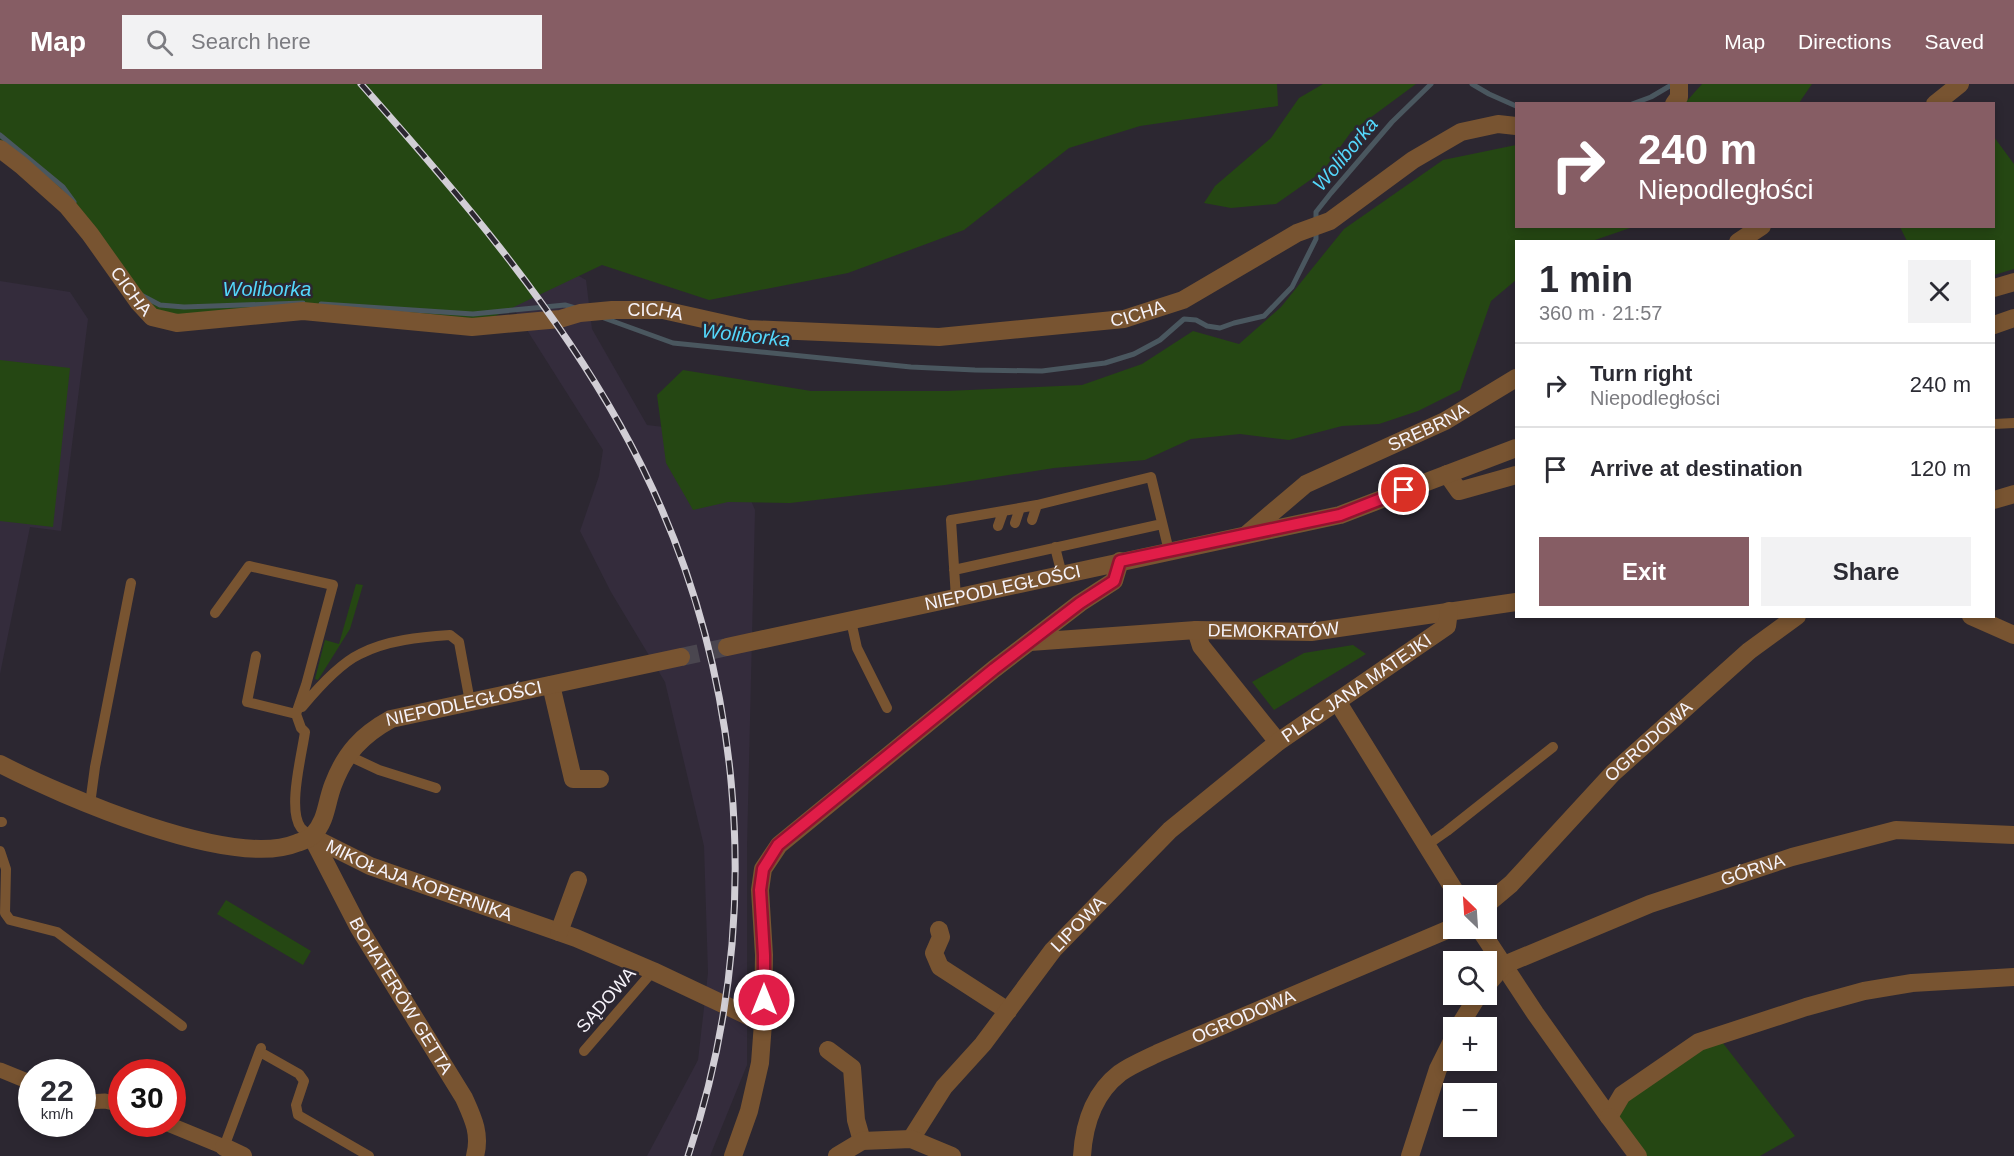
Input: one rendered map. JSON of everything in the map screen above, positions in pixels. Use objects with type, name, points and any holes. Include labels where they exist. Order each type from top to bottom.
[{"type":"street","points":[[1938,102],[1960,84]]},
{"type":"street","name":"CICHA","points":[[0,149],[67,206],[139,303],[152,317],[177,323],[303,311],[472,327],[560,319],[580,313],[612,310],[663,310],[748,329],[939,338],[1124,319],[1183,300],[1297,233],[1330,221],[1413,160],[1461,132],[1498,124],[1515,126]]},
{"type":"street","points":[[1741,240],[1759,228]]},
{"type":"street","points":[[1995,288],[2014,282]]},
{"type":"street","points":[[1995,325],[2014,318]]},
{"type":"street","name":"SREBRNA","points":[[1247,534],[1306,484],[1445,421],[1515,379]]},
{"type":"street","name":"NIEPODLEGŁOŚCI","points":[[727,647],[1340,515],[1515,448]]},
{"type":"street","points":[[1447,474],[1459,491],[1515,475]]},
{"type":"street","points":[[1995,500],[2014,494]]},
{"type":"street","points":[[737,1155],[760,1063],[764,1023],[764,955],[760,890],[763,869],[778,845],[1030,642],[1080,603],[1114,581],[1120,561]]},
{"type":"street","name":"DEMOKRATÓW","points":[[1030,642],[1196,630],[1311,632],[1515,603]]},
{"type":"street","name":"PLAC JANA MATEJKI","points":[[1196,630],[1201,646],[1278,741],[1447,626],[1449,611]]},
{"type":"street","name":"OGRODOWA","points":[[1497,896],[1511,884],[1613,773],[1749,651],[1794,618]]},
{"type":"street","points":[[1976,618],[2014,635]]},
{"type":"street","name":"NIEPODLEGŁOŚCI","points":[[312,837],[327,814],[332,786],[347,755],[369,731],[391,719],[681,657]]},
{"type":"street","points":[[551,685],[573,779],[600,779]]},
{"type":"street","points":[[1337,700],[1451,885]]},
{"type":"street","name":"LIPOWA","points":[[911,1138],[944,1087],[983,1044],[1053,950],[1170,830],[1278,741]]},
{"type":"street","name":"MIKOŁAJA KOPERNIKA","points":[[0,764],[90,804],[200,842],[252,849],[285,848],[312,837],[370,866],[559,932],[653,971],[764,1023]]},
{"type":"street","name":"GÓRNA","points":[[1504,965],[1650,904],[1792,857],[1896,830],[2014,835]]},
{"type":"street","name":"BOHATERÓW GETTA","points":[[312,837],[359,928],[464,1098],[476,1125],[478,1144],[475,1156]]},
{"type":"street","points":[[559,932],[578,880]]},
{"type":"street","points":[[939,930],[941,936],[934,953],[940,967],[1008,1011]]},
{"type":"street","name":"OGRODOWA","points":[[1082,1156],[1086,1122],[1101,1091],[1121,1072],[1158,1053],[1443,932]]},
{"type":"street","points":[[1486,939],[1535,1013],[1638,1156]]},
{"type":"street","points":[[1497,973],[1504,965]]},
{"type":"street","points":[[1609,1117],[1622,1095],[1699,1042],[1806,1006],[1864,991],[1912,983],[2014,977]]},
{"type":"street","points":[[828,1050],[852,1068],[856,1120],[862,1141]]},
{"type":"street","points":[[1410,1156],[1443,1059]]},
{"type":"street","points":[[0,1070],[18,1077]]},
{"type":"street","points":[[186,1132],[230,1152]]},
{"type":"street","points":[[837,1156],[862,1141],[911,1138],[952,1156]]},
{"type":"lane","points":[[1995,424],[2014,423]]},
{"type":"lane","points":[[956,598],[951,520],[1037,505],[1151,477],[1169,551]]},
{"type":"lane","points":[[1032,520],[1037,505]]},
{"type":"lane","points":[[1016,523],[1020,508]]},
{"type":"lane","points":[[998,526],[1003,512]]},
{"type":"lane","points":[[954,570],[1162,524]]},
{"type":"lane","points":[[1055,546],[1062,575]]},
{"type":"lane","points":[[215,613],[249,566],[333,585],[306,686],[296,714],[305,732],[296,796],[296,818],[301,828],[312,837]]},
{"type":"lane","points":[[90,804],[95,766],[131,583]]},
{"type":"lane","points":[[851,621],[857,648],[887,708]]},
{"type":"lane","points":[[296,714],[321,684],[359,654],[382,646],[450,635],[459,642],[470,702]]},
{"type":"lane","points":[[256,656],[247,702],[296,714]]},
{"type":"lane","points":[[1427,845],[1553,747]]},
{"type":"lane","points":[[347,755],[379,770],[436,788]]},
{"type":"lane","points":[[0,851],[6,869],[5,913],[10,920],[57,932],[182,1026]]},
{"type":"lane","name":"SĄDOWA","points":[[584,1051],[653,971]]},
{"type":"lane","points":[[230,1152],[260,1050],[299,1074],[304,1081],[296,1105],[298,1115],[369,1156]]},
{"type":"shaded area","points":[[559,265],[586,280],[592,329],[647,425],[723,434],[755,510],[747,847],[747,1065],[710,1156],[647,1156],[698,1060],[708,973],[704,846],[665,682],[611,592],[580,531],[599,476],[603,450],[501,289]]},
{"type":"shaded area","points":[[0,281],[70,292],[88,319],[61,531],[30,527],[0,674]]},
{"type":"green space","points":[[0,84],[1277,84],[1278,106],[1140,126],[1069,148],[964,230],[848,273],[709,300],[602,265],[472,327],[303,311],[152,317],[0,139]]},
{"type":"green space","points":[[1323,84],[1416,84],[1351,132],[1323,171],[1276,204],[1231,208],[1204,203],[1215,186],[1271,138],[1299,98]]},
{"type":"green space","points":[[1702,84],[1812,84],[1800,102],[1686,102]]},
{"type":"green space","points":[[1995,138],[2014,164],[2014,269],[1995,275],[1995,240],[1906,240],[1900,228],[1995,228]]},
{"type":"green space","points":[[1515,145],[1515,228],[1630,228],[1595,240],[1515,240],[1515,281],[1491,301],[1460,390],[1418,411],[1379,424],[1342,426],[1289,440],[1240,434],[1191,439],[1145,460],[1054,468],[945,485],[790,503],[728,502],[693,510],[666,463],[657,395],[683,370],[811,391],[947,391],[1082,385],[1142,364],[1193,331],[1239,344],[1281,307],[1344,229],[1443,160]]},
{"type":"green space","points":[[0,360],[70,368],[53,527],[0,521]]},
{"type":"green space","points":[[356,584],[363,585],[350,629],[318,680],[315,679],[325,640],[339,644]]},
{"type":"green space","points":[[1353,645],[1366,654],[1274,710],[1252,682],[1304,653]]},
{"type":"green space","points":[[226,900],[311,951],[303,965],[217,914]]},
{"type":"green space","points":[[1719,1038],[1795,1136],[1760,1156],[1642,1156],[1614,1116],[1626,1098]]},
{"type":"waterway","name":"Woliborka","points":[[1316,221],[1316,212],[1331,193],[1392,122],[1431,84]]},
{"type":"waterway","name":"Woliborka","points":[[1472,84],[1515,106]]},
{"type":"waterway","name":"Woliborka","points":[[1637,102],[1673,84]]},
{"type":"waterway","name":"Woliborka","points":[[0,135],[63,187],[74,202]]},
{"type":"waterway","name":"Woliborka","points":[[604,318],[673,343],[911,367],[1042,371],[1105,363],[1134,354],[1160,340],[1184,319],[1196,320],[1207,326],[1220,328],[1264,316],[1292,287],[1316,239],[1316,230]]},
{"type":"waterway","name":"Woliborka","points":[[141,295],[160,305],[184,307],[303,303]]},
{"type":"waterway","name":"Woliborka","points":[[321,304],[473,314],[565,305],[575,308]]},
{"type":"tunnel","points":[[681,657],[727,647]]},
{"type":"railway","points":[[361,84],[500,248],[593,379],[620,425],[662,511],[695,599],[718,690],[731,783],[735,877],[729,971],[713,1064],[688,1156]]},
{"type":"route","points":[[764,1000],[760,890],[763,869],[778,845],[994,669],[1080,603],[1114,581],[1120,561],[1340,515],[1404,490]]}]
